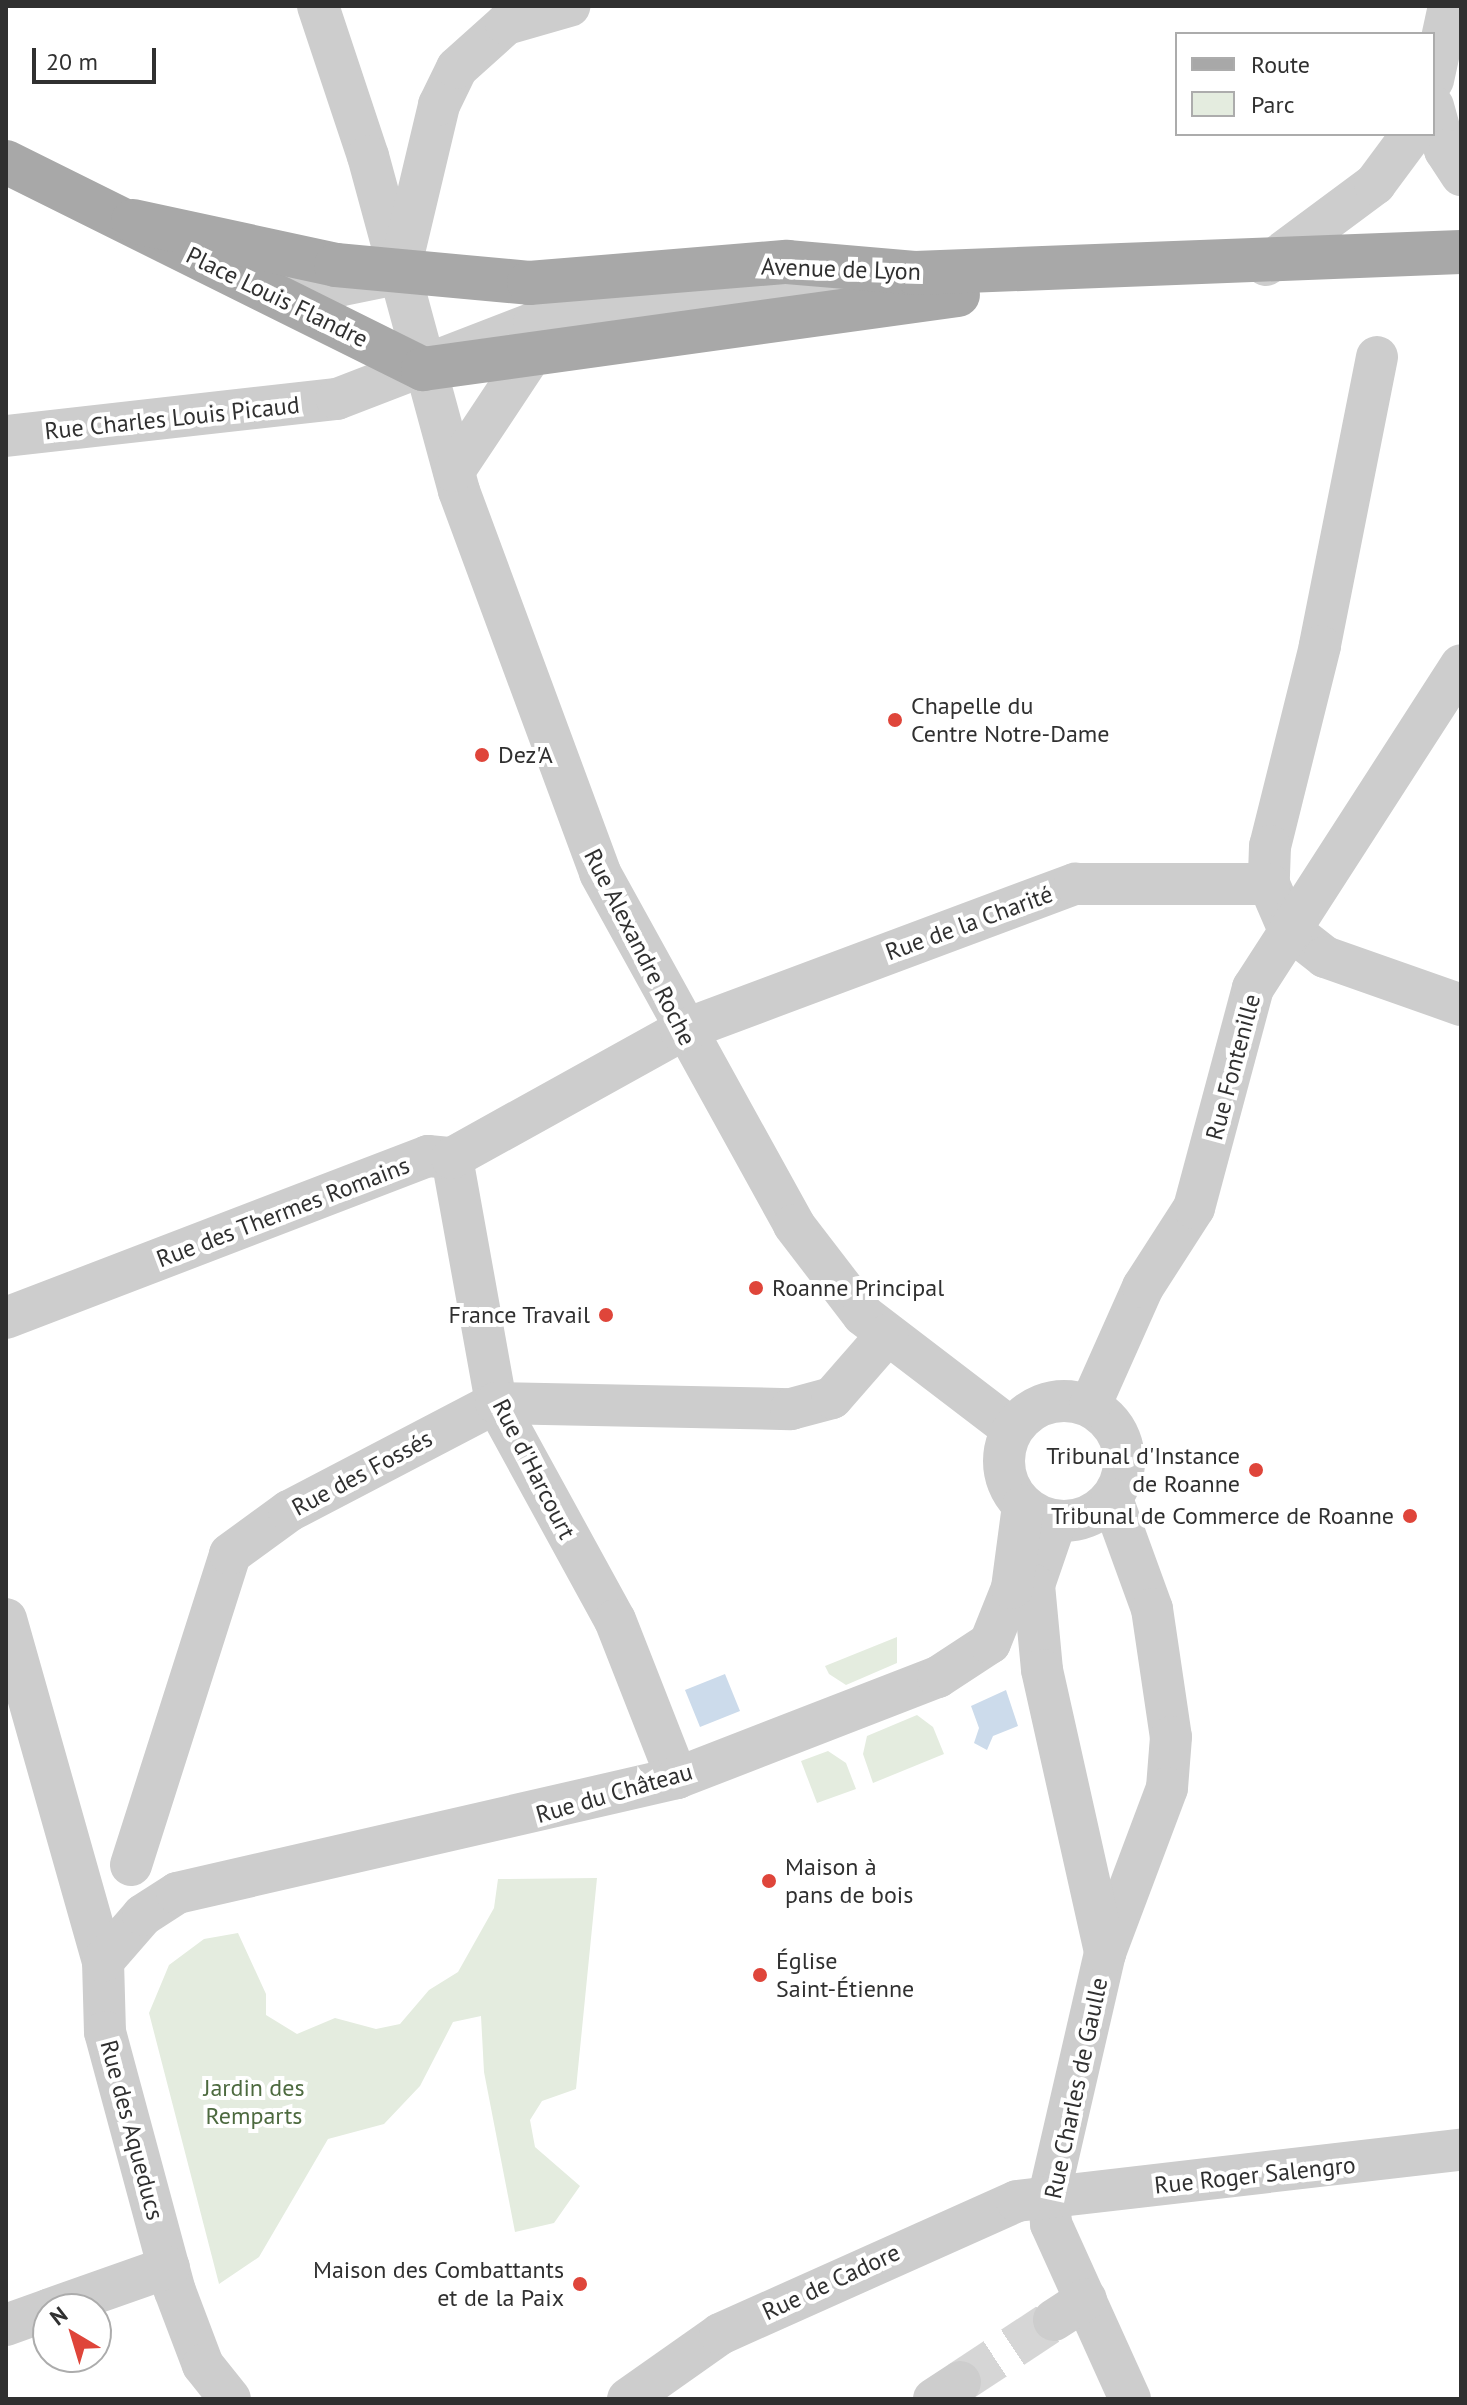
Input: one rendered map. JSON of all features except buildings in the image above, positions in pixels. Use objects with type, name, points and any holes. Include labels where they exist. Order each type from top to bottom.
[{"type":"main road","points":[[6,162],[133,221]]},
{"type":"main road","name":"Avenue de Lyon","points":[[133,221],[399,274],[529,283],[787,262],[915,273],[1188,268],[1461,252]]},
{"type":"main road","name":"Place Louis Flandre","points":[[133,221],[224,273],[423,369]]},
{"type":"main road","name":"Avenue de Lyon","points":[[423,369],[529,358],[917,299],[1188,268]]},
{"type":"street","points":[[318,6],[368,156],[423,369],[534,323],[915,273]]},
{"type":"street","points":[[399,274],[439,105],[457,68],[506,24],[569,6]]},
{"type":"street","points":[[1435,71],[1449,6]]},
{"type":"street","points":[[1435,113],[1445,150],[1461,175]]},
{"type":"street","points":[[1266,265],[1375,184],[1411,136]]},
{"type":"street","points":[[224,273],[338,286],[399,274]]},
{"type":"street","points":[[1377,357],[1320,646],[1270,846],[1269,884],[1288,928],[1355,971],[1461,1005]]},
{"type":"street","points":[[454,471],[529,358]]},
{"type":"street","name":"Place Louis Flandre","points":[[337,399],[423,369]]},
{"type":"street","name":"Rue Alexandre Roche","points":[[423,369],[454,471],[549,749],[600,873],[681,1031],[794,1225],[887,1335],[1012,1429]]},
{"type":"street","name":"Rue Charles Louis Picaud","points":[[6,436],[337,399]]},
{"type":"street","name":"Rue Fontenille","points":[[1090,1406],[1143,1287],[1194,1208],[1233,1049],[1253,988],[1288,928],[1382,795],[1461,665]]},
{"type":"street","points":[[1382,795],[1461,720]]},
{"type":"street","name":"Rue de la Charité","points":[[681,1031],[1075,884],[1269,884]]},
{"type":"street","name":"Rue des Thermes Romains","points":[[6,1318],[428,1156],[452,1158],[681,1031]]},
{"type":"street","name":"Rue d'Harcourt","points":[[452,1158],[496,1403],[639,1673],[677,1778]]},
{"type":"street","name":"Rue des Fossés","points":[[131,1865],[230,1554],[289,1511],[496,1403],[791,1409],[832,1398],[887,1335]]},
{"type":"street","points":[[1055,1400],[1090,1406],[1123,1447],[1121,1483],[1112,1499],[1086,1516],[1040,1514],[1005,1478],[1012,1429],[1055,1400]]},
{"type":"street","name":"Rue Charles de Gaulle","points":[[1112,1499],[1152,1609],[1171,1737],[1167,1788],[1105,1953],[1049,2195],[1051,2224],[1070,2310],[1130,2399]]},
{"type":"street","points":[[1040,1514],[990,1643],[1042,1670]]},
{"type":"street","points":[[1040,1514],[1034,1585],[1042,1670],[1105,1953]]},
{"type":"street","name":"Rue des Aqueducs","points":[[6,1619],[19,1731],[56,1814],[103,1961],[105,2032],[169,2267],[195,2349],[230,2399]]},
{"type":"street","name":"Rue du Château","points":[[103,1961],[143,1915],[177,1893],[677,1778],[938,1677],[990,1643]]},
{"type":"street","points":[[56,1814],[177,1893]]},
{"type":"street","name":"Rue Roger Salengro","points":[[1049,2195],[1461,2150]]},
{"type":"street","name":"Rue de Cadore","points":[[628,2399],[720,2334],[841,2274],[1017,2201],[1049,2195]]},
{"type":"street","points":[[95,2293],[169,2267]]},
{"type":"street","points":[[6,2325],[32,2315]]},
{"type":"green space","points":[[897,1637],[897,1663],[846,1685],[829,1674],[825,1666]]},
{"type":"green space","points":[[917,1715],[933,1727],[944,1754],[873,1783],[863,1754],[867,1736]]},
{"type":"green space","points":[[828,1751],[846,1763],[856,1789],[817,1803],[801,1761]]},
{"type":"green space","name":"Jardin des Remparts","points":[[597,1878],[576,2089],[542,2101],[530,2120],[535,2147],[580,2186],[554,2223],[515,2232],[484,2072],[481,2016],[453,2022],[420,2086],[384,2124],[328,2139],[259,2257],[219,2284],[149,2013],[169,1965],[204,1939],[238,1933],[266,1994],[266,2015],[297,2034],[335,2018],[376,2029],[400,2024],[429,1990],[458,1972],[494,1908],[498,1879]]},
{"type":"water","points":[[725,1674],[740,1711],[700,1727],[685,1690]]},
{"type":"water","points":[[1006,1690],[1018,1726],[993,1736],[987,1750],[974,1743],[979,1728],[971,1706]]},
{"type":"tunnel","points":[[960,2382],[1054,2320]]},
{"type":"place","name":"Chapelle du Centre Notre-Dame","points":[[895,720]]},
{"type":"place","name":"Dez'A","points":[[482,755]]},
{"type":"place","name":"Roanne Principal","points":[[756,1288]]},
{"type":"place","name":"France Travail","points":[[606,1315]]},
{"type":"place","name":"Tribunal d'Instance de Roanne","points":[[1256,1470]]},
{"type":"place","name":"Tribunal de Commerce de Roanne","points":[[1410,1516]]},
{"type":"place","name":"Maison à pans de bois","points":[[769,1881]]},
{"type":"place","name":"Église Saint-Étienne","points":[[760,1975]]},
{"type":"place","name":"Maison des Combattants et de la Paix","points":[[580,2284]]}]
